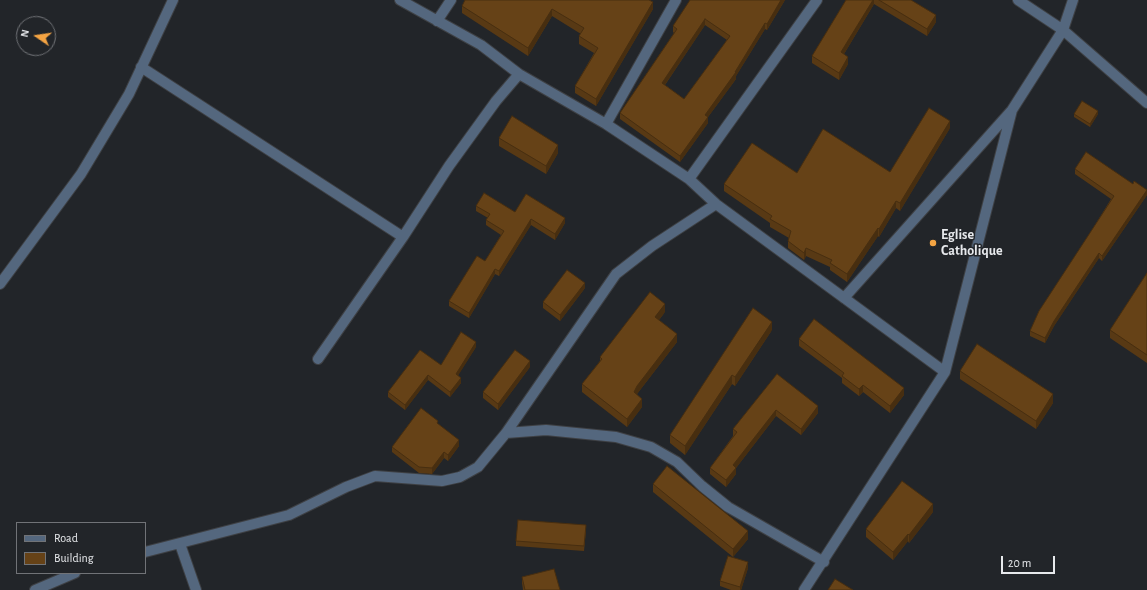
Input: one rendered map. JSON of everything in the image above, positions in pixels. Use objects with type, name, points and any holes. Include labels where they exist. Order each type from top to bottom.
[{"type":"street","points":[[0,284],[81,174],[129,94],[173,0]]},
{"type":"street","points":[[400,0],[481,45],[519,74],[606,124],[689,180],[716,204],[945,372]]},
{"type":"street","points":[[437,21],[451,0]]},
{"type":"street","points":[[606,124],[676,0]]},
{"type":"street","points":[[689,180],[817,0]]},
{"type":"street","points":[[1018,0],[1063,30],[1147,102]]},
{"type":"street","points":[[844,298],[1012,110],[1063,30],[1073,0]]},
{"type":"street","points":[[142,67],[402,237]]},
{"type":"street","points":[[318,359],[440,179],[496,101],[519,74]]},
{"type":"street","points":[[804,590],[824,562],[945,372],[1012,110]]},
{"type":"street","points":[[146,552],[289,515],[346,486],[375,476],[442,481],[460,477],[478,467],[506,432],[616,274],[652,246],[716,204]]},
{"type":"street","points":[[506,432],[546,430],[616,437],[651,447],[677,462],[702,486],[728,506],[824,562]]},
{"type":"street","points":[[180,544],[196,590]]},
{"type":"street","points":[[35,590],[73,574]]},
{"type":"building","points":[[465,0],[649,0],[653,2],[596,99],[575,86],[598,48],[579,36],[584,28],[552,9],[528,48],[462,6]]},
{"type":"building","points":[[690,0],[781,0],[767,24],[765,23],[736,72],[705,115],[708,117],[680,156],[620,113],[677,29],[673,26]],"holes":[[[705,19],[730,36],[684,99],[662,83]]]},
{"type":"building","points":[[846,0],[873,0],[841,52],[848,57],[839,73],[812,56]]},
{"type":"building","points":[[879,0],[911,0],[936,15],[927,29]]},
{"type":"building","points":[[1082,101],[1098,111],[1090,124],[1074,114]]},
{"type":"building","points":[[929,108],[950,121],[900,203],[896,201],[879,229],[878,228],[847,274],[830,263],[832,260],[806,248],[804,253],[788,241],[791,231],[770,219],[772,216],[724,184],[752,143],[797,173],[823,129],[890,172]]},
{"type":"building","points":[[512,116],[558,145],[546,166],[499,138]]},
{"type":"building","points":[[1086,152],[1133,184],[1134,181],[1147,190],[1102,256],[1099,253],[1054,321],[1045,338],[1030,331],[1039,311],[1114,196],[1075,169]]},
{"type":"building","points":[[484,193],[515,212],[526,194],[565,218],[555,234],[531,219],[499,271],[495,269],[469,313],[449,301],[477,256],[485,261],[504,231],[486,220],[490,214],[476,206]]},
{"type":"building","points":[[567,270],[585,283],[560,315],[543,302]]},
{"type":"building","points":[[1147,273],[1147,355],[1110,330]]},
{"type":"building","points":[[650,292],[665,304],[655,317],[677,334],[637,386],[634,392],[642,399],[627,419],[582,384],[602,359],[600,357]]},
{"type":"building","points":[[753,308],[772,322],[735,377],[732,375],[685,446],[670,435]]},
{"type":"building","points":[[814,319],[904,388],[890,406],[863,385],[859,389],[842,376],[844,373],[799,339]]},
{"type":"building","points":[[461,332],[476,342],[456,374],[461,378],[450,392],[428,375],[405,405],[388,392],[420,350],[441,365]]},
{"type":"building","points":[[977,344],[1053,394],[1036,421],[960,371]]},
{"type":"building","points":[[515,350],[530,361],[498,404],[483,392]]},
{"type":"building","points":[[777,374],[818,406],[801,429],[776,410],[733,465],[736,468],[726,480],[710,468],[737,432],[733,429]]},
{"type":"building","points":[[421,408],[459,440],[448,455],[444,452],[432,468],[419,467],[392,447]]},
{"type":"building","points":[[667,466],[748,531],[733,549],[653,484]]},
{"type":"building","points":[[902,481],[933,504],[909,535],[908,534],[893,552],[866,529]]},
{"type":"building","points":[[518,520],[586,525],[584,546],[516,541]]},
{"type":"building","points":[[728,556],[748,562],[740,587],[720,581]]},
{"type":"building","points":[[554,569],[560,590],[525,590],[522,577]]},
{"type":"building","points":[[835,579],[853,590],[828,590]]},
{"type":"place","name":"Eglise Catholique","points":[[933,243]]}]
